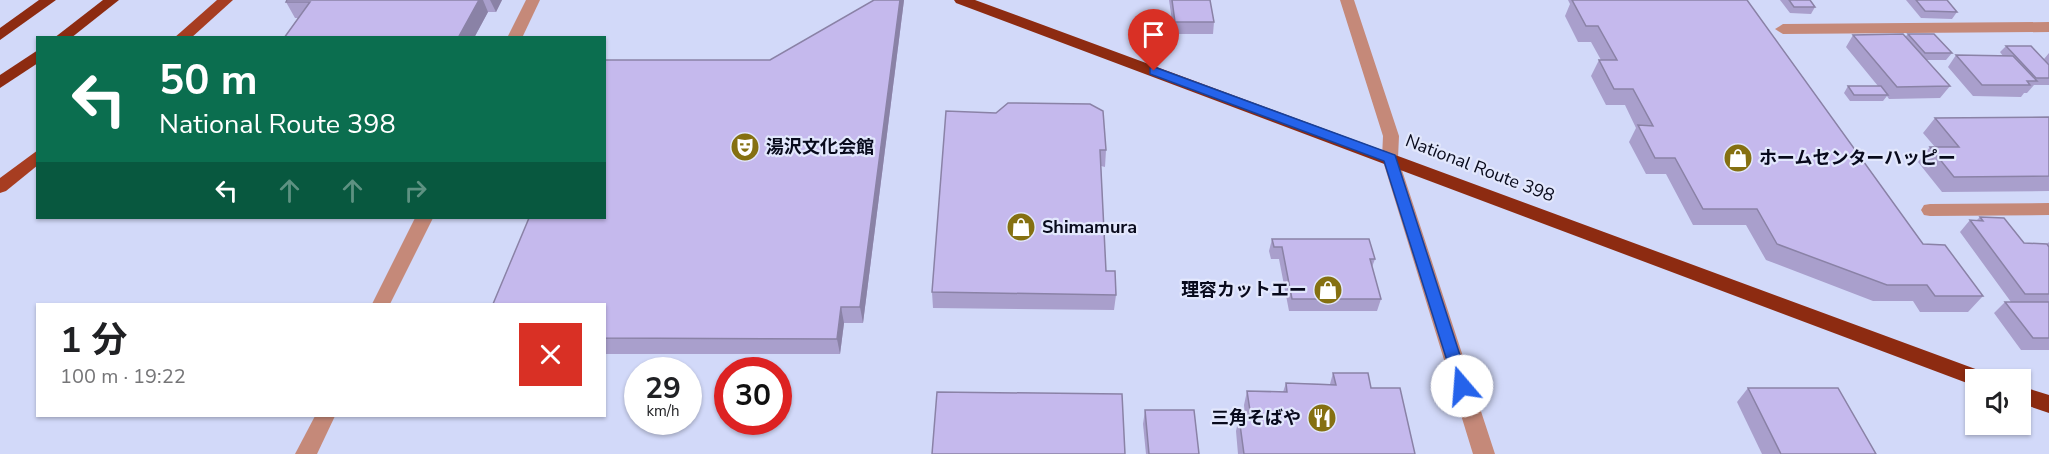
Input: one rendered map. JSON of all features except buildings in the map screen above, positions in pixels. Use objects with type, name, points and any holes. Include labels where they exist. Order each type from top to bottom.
[{"type":"highway","points":[[0,35],[49,0]]},
{"type":"highway","points":[[65,36],[112,0]]},
{"type":"highway","name":"National Route 398","points":[[961,0],[1965,374]]},
{"type":"highway","points":[[0,83],[36,56]]},
{"type":"highway","points":[[2031,398],[2049,404]]},
{"type":"main road","points":[[182,36],[226,0]]},
{"type":"main road","points":[[0,187],[36,158]]},
{"type":"street","points":[[515,36],[533,0]]},
{"type":"street","points":[[1347,0],[1391,136],[1390,158],[1484,454]]},
{"type":"street","points":[[1783,29],[2049,27]]},
{"type":"street","points":[[1930,210],[2049,209]]},
{"type":"street","points":[[382,303],[424,219]]},
{"type":"street","points":[[306,454],[324,417]]},
{"type":"place","name":"湯沢文化会館","points":[[745,147]]},
{"type":"place","name":"ホームセンターハッピー","points":[[1738,158]]},
{"type":"place","name":"Shimamura","points":[[1021,227]]},
{"type":"place","name":"理容カットエー","points":[[1328,290]]},
{"type":"place","name":"三角そばや","points":[[1322,418]]},
{"type":"route","points":[[1154,71],[1390,158],[1462,386]]}]
